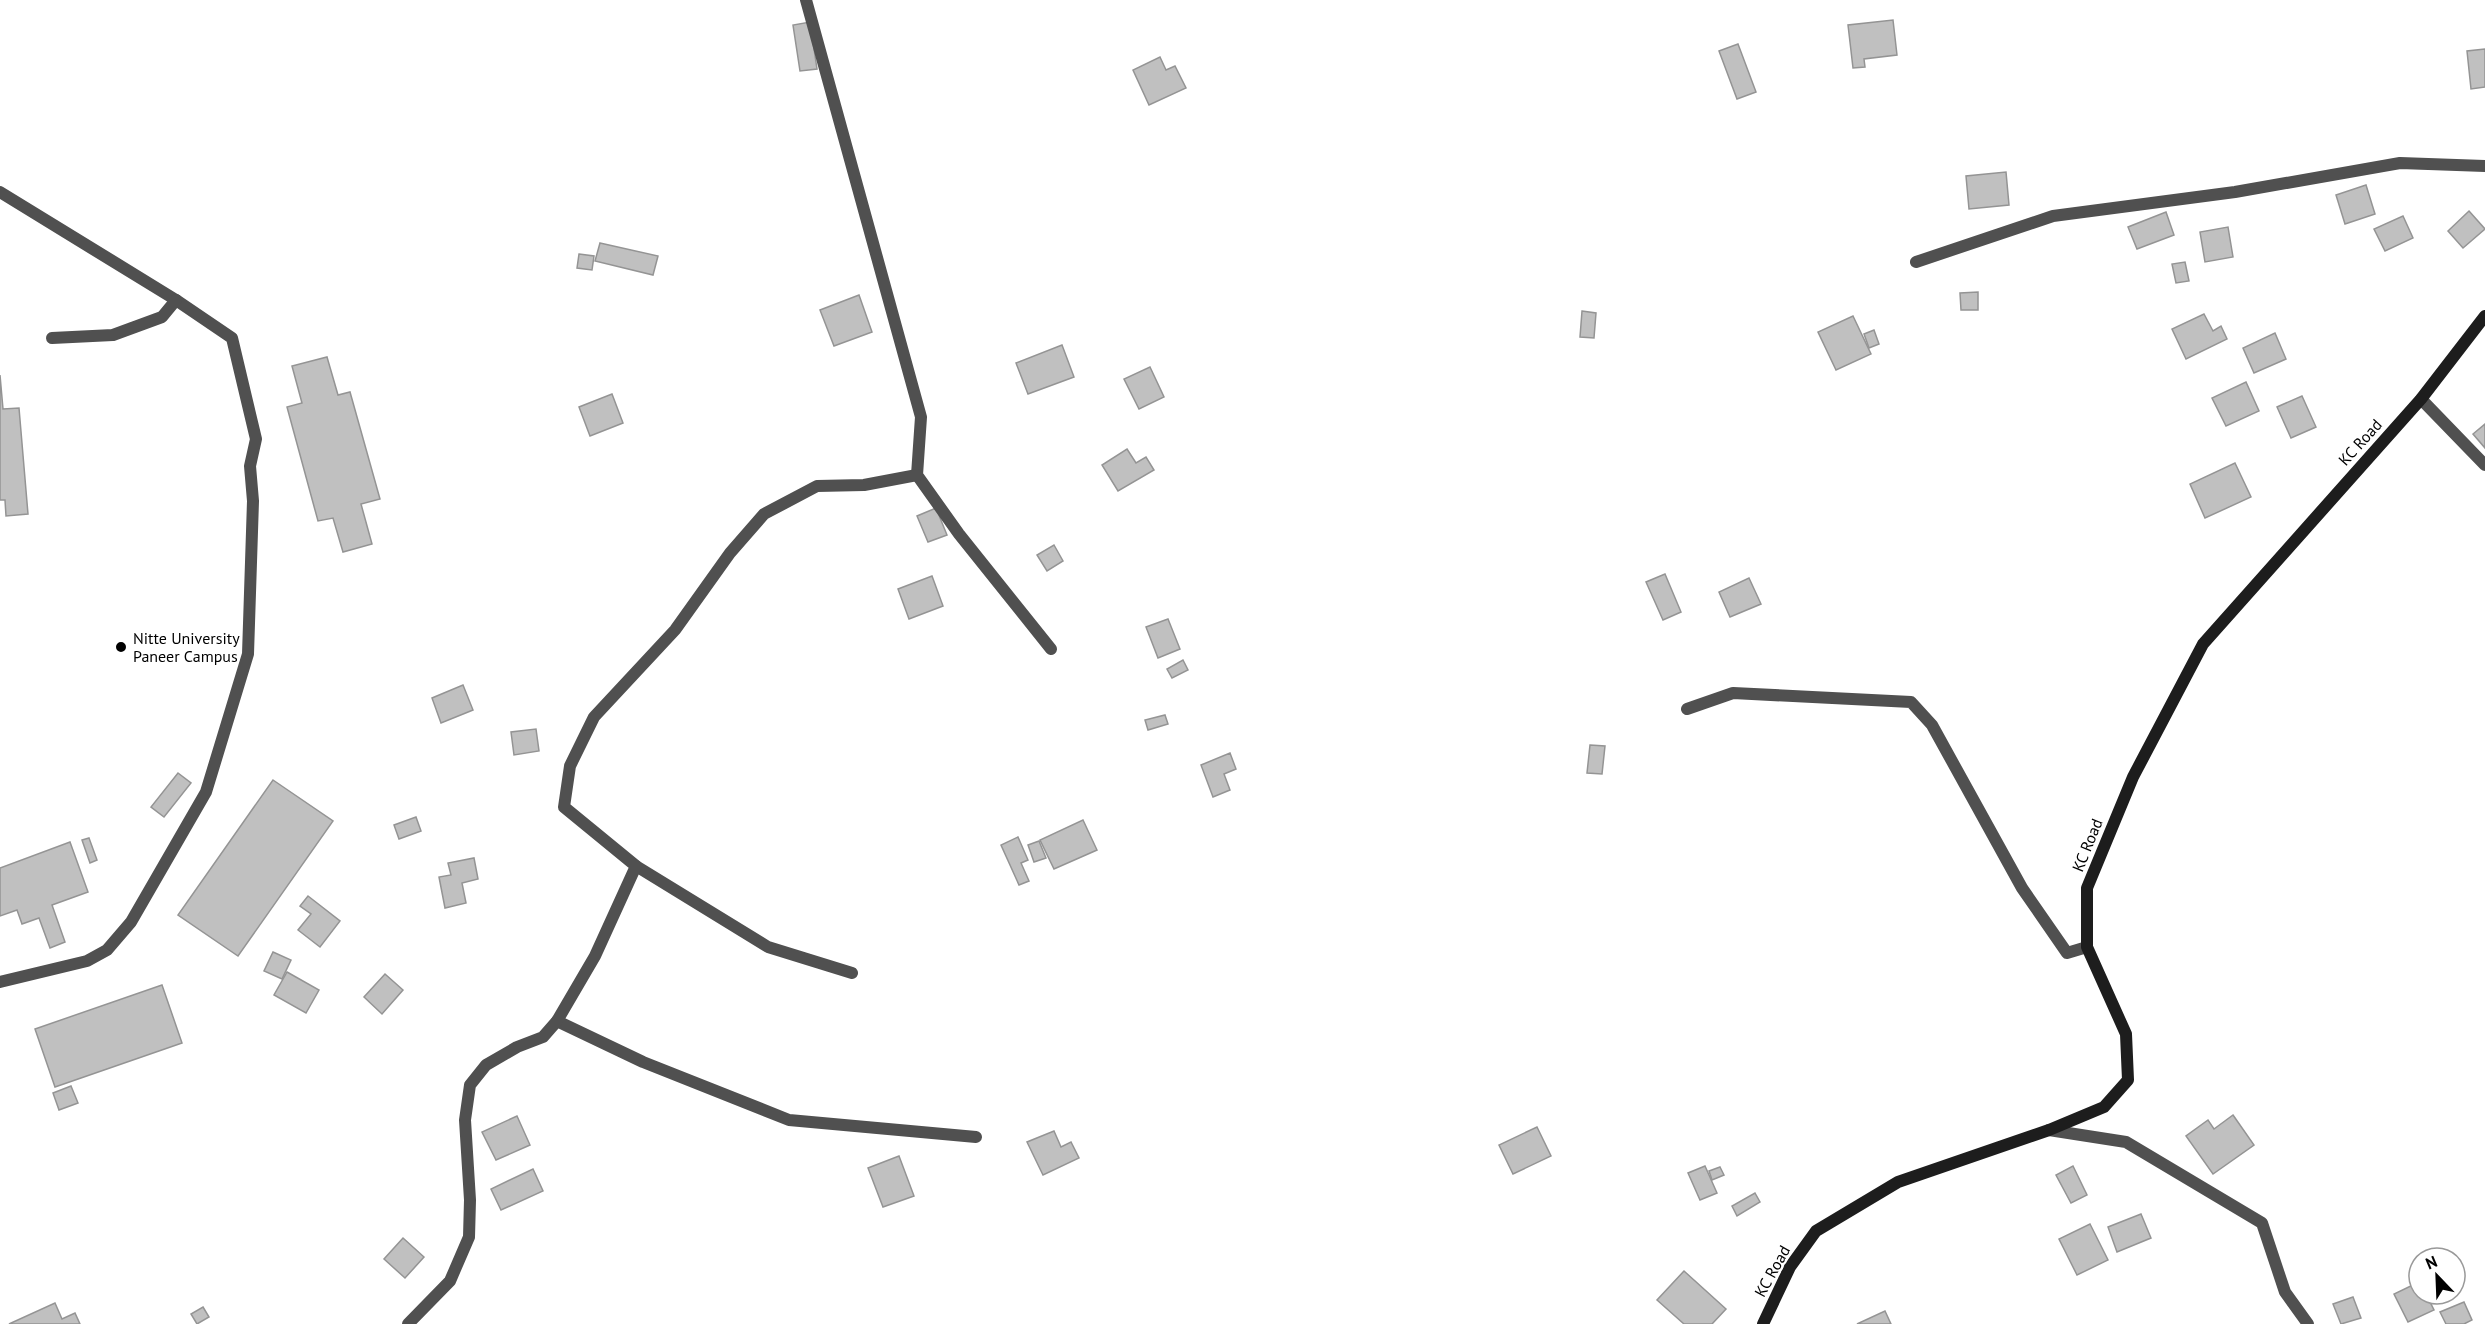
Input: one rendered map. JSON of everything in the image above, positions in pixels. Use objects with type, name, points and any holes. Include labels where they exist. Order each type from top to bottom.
[{"type":"main road","name":"KC Road","points":[[1763,1324],[1790,1267],[1816,1231],[1898,1182],[2049,1130],[2104,1107],[2128,1080],[2126,1034],[2087,947],[2087,888],[2133,777],[2203,644],[2421,399],[2485,316]]},
{"type":"street","points":[[806,0],[921,417],[917,475],[959,534],[1052,649]]},
{"type":"street","points":[[1916,262],[2054,216],[2235,192],[2400,163],[2485,166]]},
{"type":"street","points":[[0,192],[176,300],[232,338],[256,440],[250,466],[254,501],[248,654],[207,792],[131,922],[107,951],[87,961],[0,982]]},
{"type":"street","points":[[52,338],[113,335],[162,317],[176,300]]},
{"type":"street","points":[[2421,399],[2485,465]]},
{"type":"street","points":[[852,973],[768,946],[636,866],[564,807],[570,766],[594,717],[675,630],[730,553],[764,514],[817,486],[864,485],[917,475]]},
{"type":"street","points":[[1687,709],[1733,693],[1911,702],[1932,725],[2022,888],[2067,953],[2087,947]]},
{"type":"street","points":[[408,1324],[450,1281],[469,1237],[470,1200],[465,1120],[470,1085],[486,1065],[517,1047],[543,1036],[557,1021],[594,956],[636,866]]},
{"type":"street","points":[[557,1021],[643,1062],[789,1120],[976,1137]]},
{"type":"street","points":[[2049,1130],[2126,1142],[2262,1223],[2285,1292],[2308,1324]]},
{"type":"building","points":[[1893,20],[1897,55],[1864,59],[1865,67],[1853,68],[1848,25]]},
{"type":"building","points":[[810,22],[817,69],[800,71],[793,25]]},
{"type":"building","points":[[1738,44],[1756,92],[1737,99],[1719,51]]},
{"type":"building","points":[[2485,49],[2485,87],[2471,89],[2467,51]]},
{"type":"building","points":[[1160,57],[1166,70],[1175,66],[1186,88],[1149,105],[1133,70]]},
{"type":"building","points":[[2006,172],[2009,205],[1969,209],[1966,176]]},
{"type":"building","points":[[2366,185],[2375,214],[2345,224],[2336,195]]},
{"type":"building","points":[[2469,211],[2485,229],[2463,248],[2448,231]]},
{"type":"building","points":[[2166,212],[2174,235],[2137,249],[2128,227]]},
{"type":"building","points":[[2403,216],[2413,238],[2385,251],[2374,229]]},
{"type":"building","points":[[2228,227],[2233,257],[2205,262],[2200,232]]},
{"type":"building","points":[[600,243],[658,256],[653,275],[595,261]]},
{"type":"building","points":[[579,254],[594,256],[592,270],[577,268]]},
{"type":"building","points":[[2185,262],[2189,281],[2176,283],[2172,264]]},
{"type":"building","points":[[1978,292],[1978,310],[1961,310],[1960,293]]},
{"type":"building","points":[[859,295],[872,332],[834,346],[820,310]]},
{"type":"building","points":[[1582,311],[1596,313],[1594,338],[1580,337]]},
{"type":"building","points":[[2204,314],[2213,331],[2221,326],[2227,339],[2186,359],[2172,329]]},
{"type":"building","points":[[1853,316],[1871,354],[1836,370],[1818,332]]},
{"type":"building","points":[[1874,330],[1879,344],[1869,348],[1864,334]]},
{"type":"building","points":[[2275,333],[2286,359],[2254,373],[2243,348]]},
{"type":"building","points":[[1062,345],[1074,377],[1028,394],[1016,363]]},
{"type":"building","points":[[327,357],[338,395],[350,392],[380,499],[361,504],[372,544],[343,552],[333,518],[318,521],[287,407],[302,403],[292,366]]},
{"type":"building","points":[[1150,367],[1164,397],[1139,409],[1124,379]]},
{"type":"building","points":[[0,375],[3,409],[19,408],[28,514],[6,516],[5,500],[0,500]]},
{"type":"building","points":[[2246,382],[2259,411],[2226,426],[2212,398]]},
{"type":"building","points":[[612,394],[623,423],[590,436],[579,407]]},
{"type":"building","points":[[2302,396],[2316,427],[2291,438],[2277,407]]},
{"type":"building","points":[[2485,424],[2485,448],[2473,434]]},
{"type":"building","points":[[1127,449],[1136,463],[1146,457],[1154,470],[1118,491],[1102,465]]},
{"type":"building","points":[[2235,463],[2251,497],[2205,518],[2190,484]]},
{"type":"building","points":[[936,508],[947,535],[928,542],[917,516]]},
{"type":"building","points":[[1054,545],[1063,561],[1047,571],[1037,555]]},
{"type":"building","points":[[1665,574],[1681,612],[1663,620],[1646,582]]},
{"type":"building","points":[[932,576],[943,606],[909,619],[898,589]]},
{"type":"building","points":[[1749,578],[1761,604],[1730,617],[1719,592]]},
{"type":"building","points":[[1168,619],[1180,649],[1158,658],[1146,627]]},
{"type":"building","points":[[1183,660],[1188,670],[1172,678],[1167,669]]},
{"type":"building","points":[[463,685],[473,710],[441,723],[432,698]]},
{"type":"building","points":[[1165,715],[1168,724],[1148,730],[1145,720]]},
{"type":"building","points":[[536,729],[539,751],[514,755],[511,732]]},
{"type":"building","points":[[1590,745],[1605,746],[1602,774],[1587,773]]},
{"type":"building","points":[[1230,753],[1236,769],[1224,774],[1230,790],[1213,797],[1201,765]]},
{"type":"building","points":[[178,773],[191,783],[164,817],[151,807]]},
{"type":"building","points":[[273,780],[333,821],[238,956],[178,915]]},
{"type":"building","points":[[416,817],[421,831],[399,839],[394,825]]},
{"type":"building","points":[[1083,820],[1097,850],[1054,869],[1040,840]]},
{"type":"building","points":[[1018,837],[1028,860],[1021,863],[1029,881],[1019,885],[1001,845]]},
{"type":"building","points":[[89,838],[97,860],[90,863],[82,840]]},
{"type":"building","points":[[1039,841],[1046,858],[1034,862],[1028,845]]},
{"type":"building","points":[[70,842],[88,892],[52,905],[65,942],[50,948],[39,918],[22,924],[17,910],[0,916],[0,868]]},
{"type":"building","points":[[474,858],[478,879],[462,883],[466,903],[445,908],[439,877],[451,875],[448,863]]},
{"type":"building","points":[[308,896],[340,921],[320,947],[298,930],[311,914],[300,906]]},
{"type":"building","points":[[273,952],[291,960],[282,979],[264,971]]},
{"type":"building","points":[[287,972],[319,990],[306,1013],[274,995]]},
{"type":"building","points":[[385,974],[403,990],[382,1014],[364,997]]},
{"type":"building","points":[[162,985],[182,1043],[55,1087],[35,1029]]},
{"type":"building","points":[[71,1086],[78,1103],[59,1110],[53,1093]]},
{"type":"building","points":[[2233,1115],[2254,1145],[2213,1174],[2186,1136],[2208,1120],[2214,1129]]},
{"type":"building","points":[[517,1116],[530,1145],[496,1160],[482,1132]]},
{"type":"building","points":[[1537,1127],[1551,1156],[1513,1174],[1499,1145]]},
{"type":"building","points":[[1054,1131],[1061,1147],[1071,1142],[1079,1158],[1043,1175],[1027,1142]]},
{"type":"building","points":[[899,1156],[914,1196],[883,1207],[868,1168]]},
{"type":"building","points":[[1705,1166],[1717,1193],[1700,1200],[1688,1173]]},
{"type":"building","points":[[2073,1166],[2087,1195],[2071,1203],[2056,1175]]},
{"type":"building","points":[[1720,1167],[1724,1175],[1712,1180],[1709,1171]]},
{"type":"building","points":[[533,1169],[543,1191],[501,1210],[491,1189]]},
{"type":"building","points":[[1755,1193],[1760,1202],[1737,1216],[1732,1206]]},
{"type":"building","points":[[2141,1214],[2151,1238],[2117,1252],[2108,1227]]},
{"type":"building","points":[[2090,1224],[2108,1260],[2077,1275],[2059,1239]]},
{"type":"building","points":[[403,1238],[424,1257],[405,1278],[384,1259]]},
{"type":"building","points":[[1684,1271],[1726,1309],[1712,1324],[1684,1324],[1657,1300]]},
{"type":"building","points":[[2407,1288],[2407,1306],[2432,1306],[2434,1310],[2408,1322],[2394,1294]]},
{"type":"building","points":[[2353,1297],[2361,1318],[2341,1324],[2333,1304]]},
{"type":"building","points":[[55,1303],[62,1319],[75,1313],[80,1324],[9,1324]]},
{"type":"building","points":[[2454,1306],[2466,1306],[2472,1320],[2464,1324],[2446,1324],[2440,1312]]},
{"type":"building","points":[[203,1307],[209,1317],[197,1324],[191,1314]]},
{"type":"building","points":[[1885,1311],[1891,1324],[1857,1324]]},
{"type":"place","name":"Nitte University Paneer Campus","points":[[121,647]]}]
